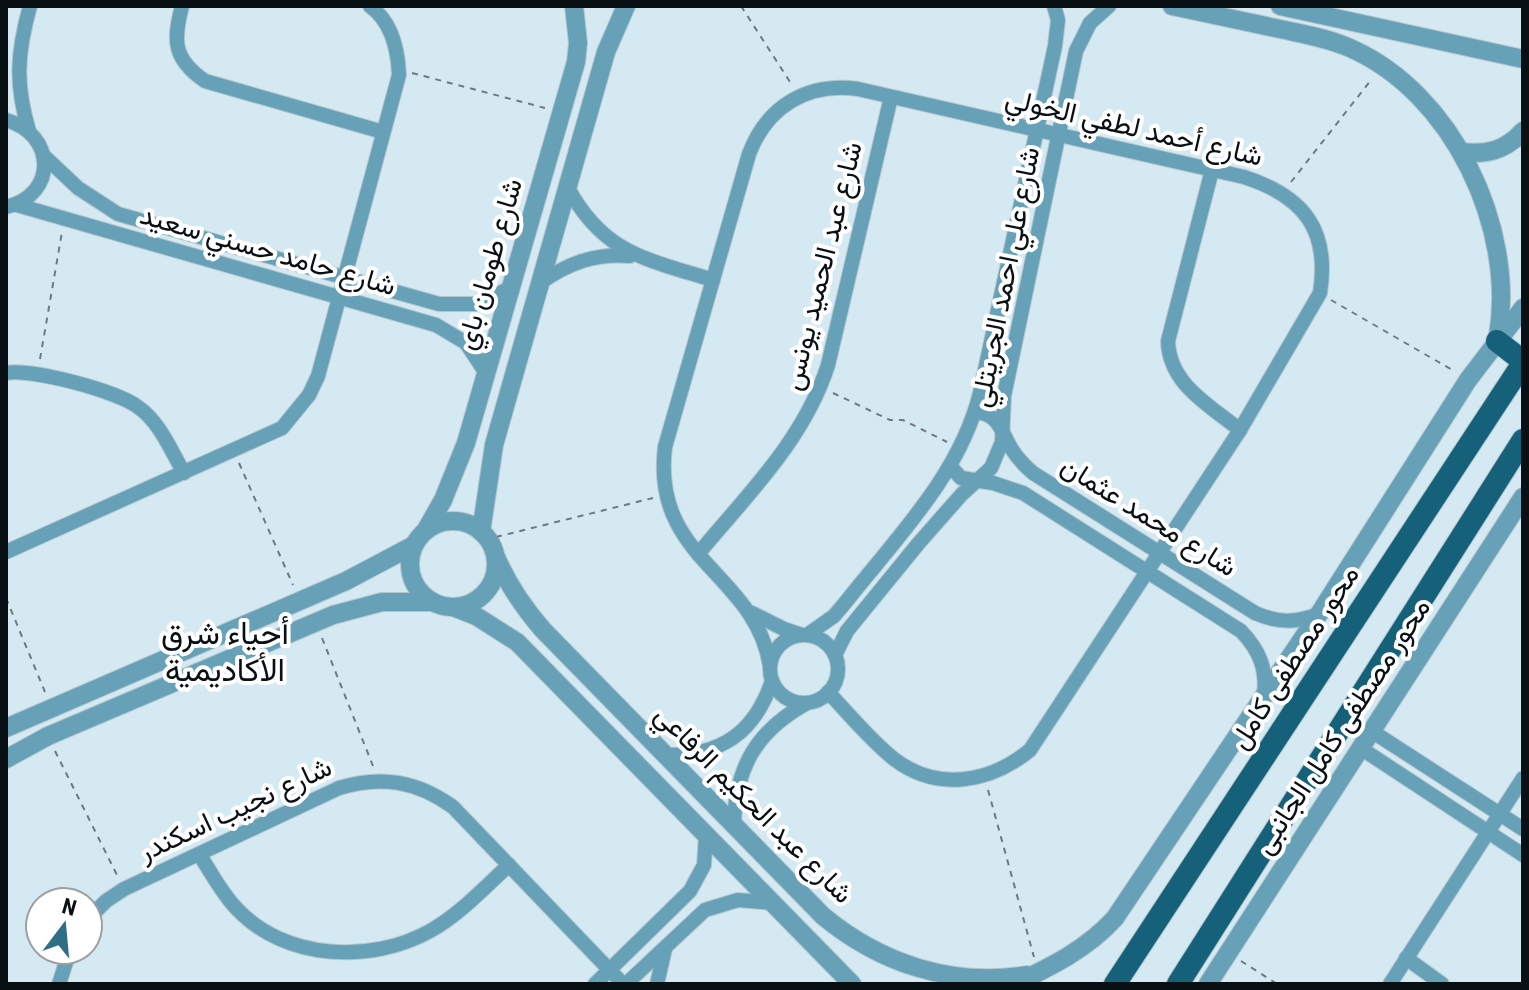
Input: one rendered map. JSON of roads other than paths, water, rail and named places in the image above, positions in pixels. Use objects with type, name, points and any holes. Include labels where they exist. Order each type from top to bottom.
[{"type":"main road","points":[[1497,341],[1523,362]]},
{"type":"main road","name":"محور مصطفى كامل","points":[[1115,984],[1523,362]]},
{"type":"main road","points":[[1178,984],[1523,440]]},
{"type":"street","name":"شارع حامد حسني سعيد","points":[[30,6],[18,62],[18,85],[29,131],[36,138],[43,155],[78,188],[118,214],[439,304],[477,304],[510,288]]},
{"type":"street","points":[[182,6],[175,32],[177,44],[187,65],[205,81],[383,132]]},
{"type":"street","points":[[6,552],[282,428],[303,404],[318,376],[399,70],[394,40],[387,24],[370,6]]},
{"type":"street","name":"شارع طومان باي","points":[[426,530],[455,471],[562,113],[576,62],[578,43],[574,6]]},
{"type":"street","name":"شارع طومان باي","points":[[485,535],[494,445],[606,52],[626,6]]},
{"type":"street","name":"شارع علي احمد الجريتلي","points":[[805,635],[821,627],[840,610],[950,466],[976,412],[1058,33],[1054,6]]},
{"type":"street","name":"شارع علي احمد الجريتلي","points":[[835,655],[856,619],[918,544],[996,460],[1004,433],[1004,396],[1076,51],[1090,23],[1109,6]]},
{"type":"street","points":[[1172,6],[1328,40],[1383,66],[1415,91],[1433,110],[1461,152],[1488,219],[1496,254],[1502,309],[1497,341]]},
{"type":"street","points":[[1280,6],[1523,59]]},
{"type":"street","name":"شارع أحمد لطفي الخولي","points":[[771,674],[767,646],[760,627],[676,523],[666,495],[662,466],[755,139],[773,113],[799,96],[814,90],[843,87],[1244,177],[1283,192],[1308,219],[1317,236],[1323,274],[1320,293],[1240,430]]},
{"type":"street","name":"شارع عبد الحميد يونس","points":[[698,554],[793,440],[821,388],[891,97]]},
{"type":"street","points":[[6,120],[29,131]]},
{"type":"street","points":[[1461,152],[1488,153],[1500,149],[1523,131]]},
{"type":"street","points":[[12,206],[28,198],[42,179],[43,155]]},
{"type":"street","points":[[828,692],[893,758],[911,770],[946,780],[985,777],[1000,771],[1030,750],[1240,430],[1178,378],[1168,354],[1168,341],[1212,170]]},
{"type":"street","points":[[568,188],[583,213],[603,235],[637,256],[713,280]]},
{"type":"street","name":"شارع حامد حسني سعيد","points":[[12,206],[436,325],[452,332],[478,357],[486,373]]},
{"type":"street","points":[[540,283],[576,262],[616,255],[637,256]]},
{"type":"street","points":[[1015,984],[1087,945],[1115,918],[1319,614],[1468,380],[1523,308]]},
{"type":"street","points":[[6,373],[37,373],[121,397],[139,407],[153,421],[184,473]]},
{"type":"street","name":"شارع محمد عثمان","points":[[976,412],[996,420],[1021,462],[1033,473],[1255,613],[1271,620],[1304,620],[1319,614]]},
{"type":"street","name":"شارع محمد عثمان","points":[[950,466],[961,478],[1001,485],[1023,493],[1241,631],[1254,644],[1264,669],[1264,697]]},
{"type":"street","name":"محور مصطفى كامل الجانبى","points":[[1208,984],[1523,497]]},
{"type":"street","points":[[6,759],[48,736],[357,606],[382,602],[433,602],[464,606],[483,596],[494,578],[496,557],[485,535],[464,522],[435,525],[426,530],[414,545],[410,556],[412,577],[417,588],[433,602]]},
{"type":"street","points":[[6,728],[370,570],[414,545]]},
{"type":"street","name":"شارع عبد الحكيم الرفاعي","points":[[496,557],[508,584],[524,608],[823,916],[883,955],[937,974],[1003,978],[1038,973]]},
{"type":"street","name":"شارع عبد الحكيم الرفاعي","points":[[453,607],[476,616],[517,642],[852,984]]},
{"type":"street","name":"شارع أحمد لطفي الخولي","points":[[748,611],[784,629],[805,635]]},
{"type":"street","points":[[665,755],[706,752],[725,744],[741,732],[755,718],[766,700],[773,654],[780,644],[791,637],[805,635],[826,643],[835,655],[838,673],[828,692],[772,726],[752,752],[739,782],[734,826]]},
{"type":"street","points":[[771,674],[781,694],[794,701],[809,702]]},
{"type":"street","points":[[1373,732],[1523,829]]},
{"type":"street","points":[[1362,749],[1523,855]]},
{"type":"street","points":[[1390,984],[1523,778]]},
{"type":"street","name":"شارع نجيب اسكندر","points":[[104,903],[124,889],[339,788],[378,780],[409,784],[453,807],[625,984]]},
{"type":"street","points":[[595,984],[690,891],[704,865],[706,835]]},
{"type":"street","points":[[199,854],[237,909],[258,925],[292,943],[330,952],[356,953],[407,942],[431,931],[509,865]]},
{"type":"street","points":[[625,984],[705,910],[738,900],[773,903]]},
{"type":"street","points":[[657,984],[666,947]]},
{"type":"street","points":[[1406,958],[1442,984]]},
{"type":"district","name":"أحياء شرق الأكاديمية","points":[[225,652]]}]
